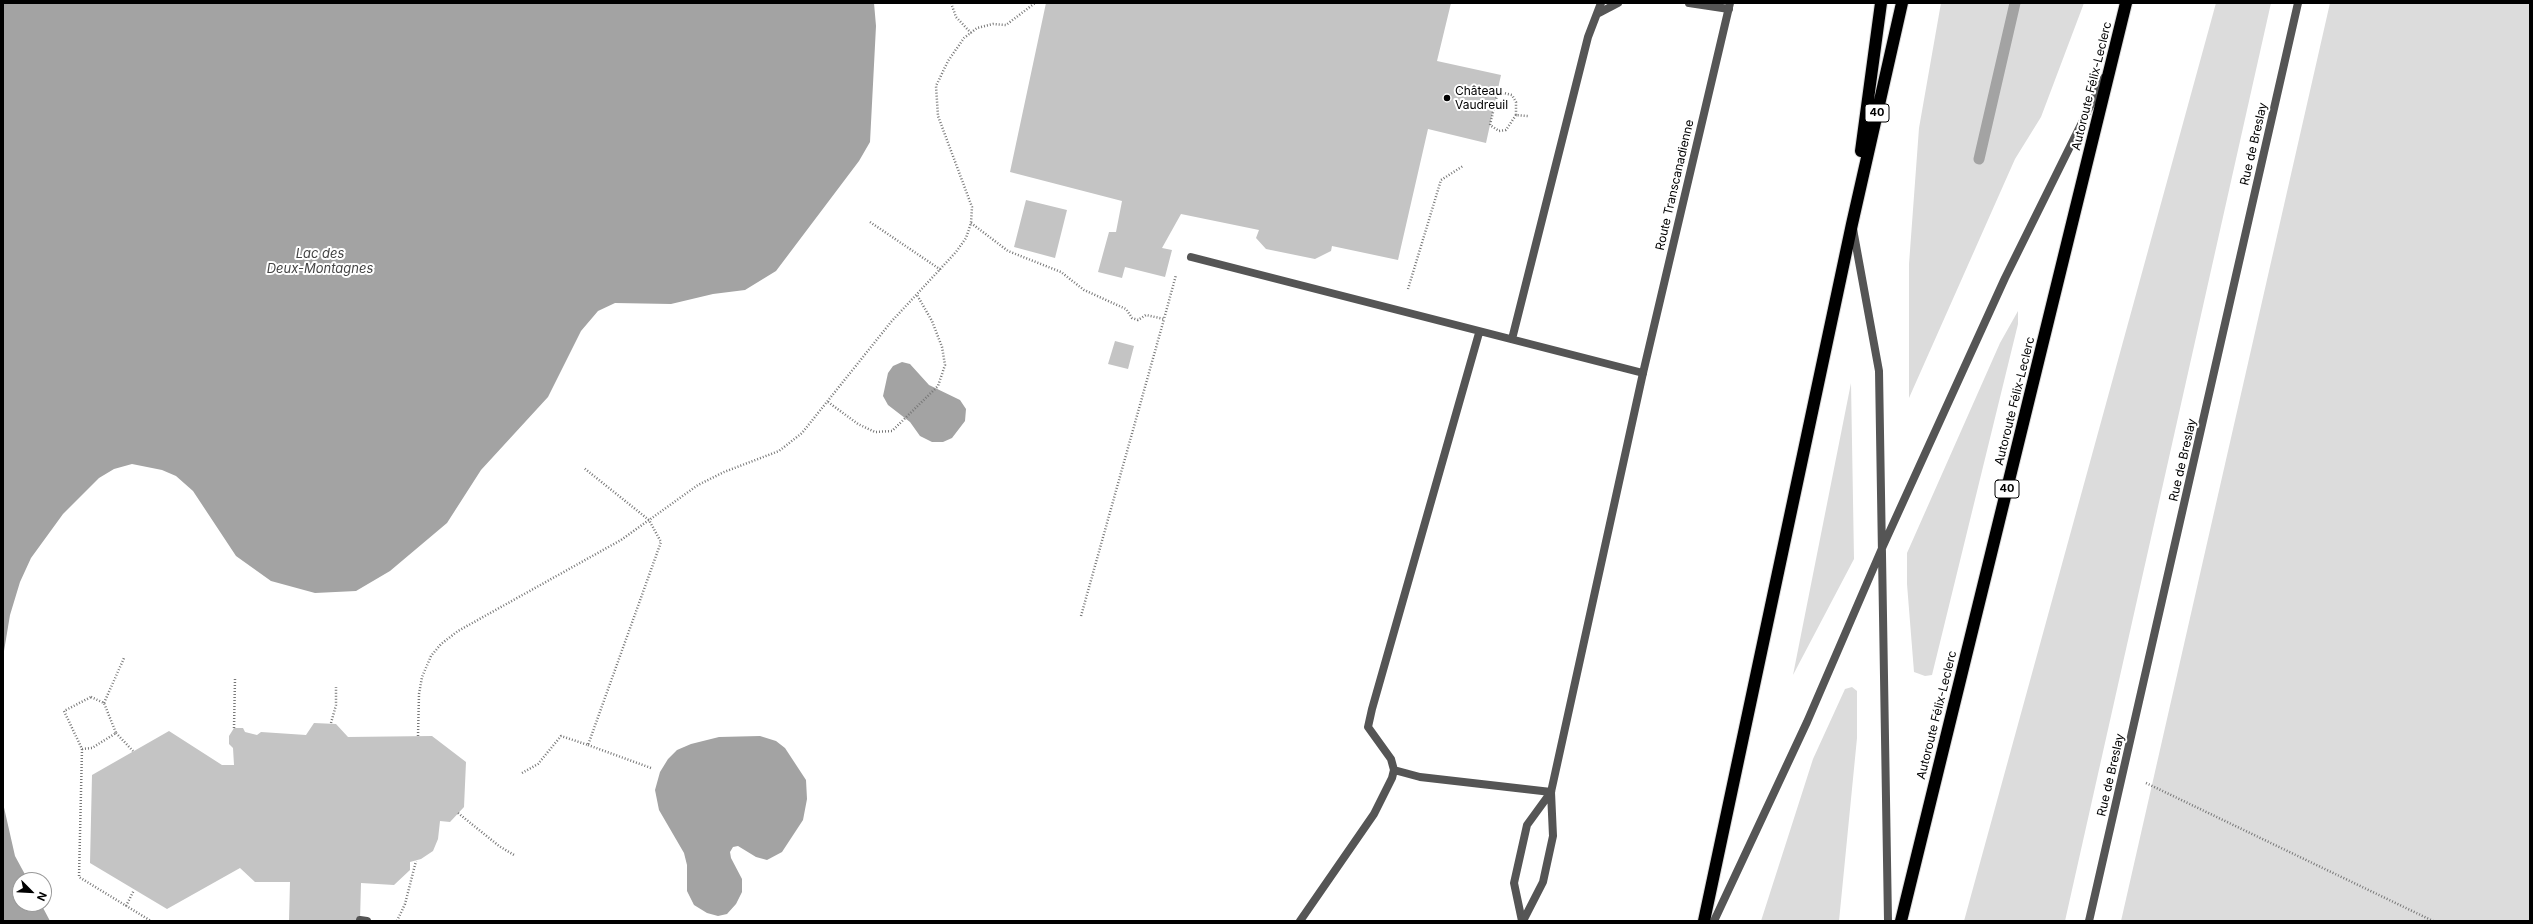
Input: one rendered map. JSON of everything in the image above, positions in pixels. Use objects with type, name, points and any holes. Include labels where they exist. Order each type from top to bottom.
[{"type":"highway","points":[[1852,224],[1881,3]]},
{"type":"highway","name":"40","points":[[1704,921],[1852,224],[1902,3]]},
{"type":"highway","name":"Autoroute Félix-Leclerc","points":[[1901,921],[2126,3]]},
{"type":"highway","points":[[2114,57],[2133,3]]},
{"type":"street","points":[[1512,339],[1588,36],[1601,3]]},
{"type":"street","points":[[1597,14],[1618,3]]},
{"type":"street","points":[[1689,3],[1730,6]]},
{"type":"street","name":"Rue de Breslay","points":[[2089,921],[2124,773],[2298,3]]},
{"type":"street","name":"Route Transcanadienne","points":[[1552,792],[1643,373],[1730,6]]},
{"type":"street","points":[[1714,921],[1807,722],[1883,546],[2005,278],[2114,57]]},
{"type":"street","points":[[1852,224],[1878,371],[1883,546],[1888,921]]},
{"type":"street","points":[[1191,257],[1479,333],[1512,339],[1643,373]]},
{"type":"street","points":[[1300,921],[1374,814],[1394,770],[1391,759],[1368,727],[1479,333]]},
{"type":"street","points":[[1394,770],[1420,777],[1552,792]]},
{"type":"street","points":[[1522,921],[1543,882],[1553,836],[1552,792]]},
{"type":"street","points":[[1522,921],[1514,883],[1527,825],[1552,792]]},
{"type":"path","points":[[951,3],[956,17],[970,33]]},
{"type":"path","points":[[418,736],[419,694],[422,678],[431,656],[441,644],[458,631],[621,540],[698,485],[724,472],[779,451],[802,433],[891,322],[941,270],[966,238],[971,223],[972,207],[938,116],[935,101],[936,86],[948,61],[964,38],[977,28],[993,24],[1006,25],[1035,3]]},
{"type":"path","points":[[1504,93],[1512,95],[1516,102],[1516,115],[1506,130],[1498,131],[1490,125],[1497,95],[1504,93]]},
{"type":"path","points":[[1516,115],[1528,116]]},
{"type":"path","points":[[1415,260],[1441,180],[1463,166]]},
{"type":"path","points":[[870,222],[941,270]]},
{"type":"path","points":[[971,223],[1008,251],[1061,272],[1084,290],[1126,309],[1132,318],[1138,320],[1146,315],[1164,319]]},
{"type":"path","points":[[1081,616],[1182,255],[1191,257]]},
{"type":"path","points":[[828,402],[858,424],[875,432],[892,431],[903,423],[938,386],[945,365],[942,346],[932,321],[917,295]]},
{"type":"path","points":[[584,468],[650,520],[661,542],[588,745]]},
{"type":"path","points":[[104,703],[124,658]]},
{"type":"path","points":[[234,728],[235,679]]},
{"type":"path","points":[[331,724],[336,705],[336,687]]},
{"type":"path","points":[[134,751],[116,733],[104,703],[91,697],[64,711],[82,749],[79,877],[151,921]]},
{"type":"path","points":[[82,749],[92,748],[116,733]]},
{"type":"path","points":[[522,773],[538,764],[561,736],[652,768]]},
{"type":"path","points":[[2124,773],[2433,921]]},
{"type":"path","points":[[458,813],[499,846],[514,855]]},
{"type":"path","points":[[397,921],[405,904],[416,861]]},
{"type":"path","points":[[126,906],[134,890]]},
{"type":"shaded area","points":[[1941,3],[2084,3],[2041,117],[2015,159],[1909,398],[1909,264],[1919,128]]},
{"type":"shaded area","points":[[2216,3],[2271,3],[2065,921],[1964,921]]},
{"type":"shaded area","points":[[2330,3],[2530,3],[2530,921],[2121,921]]},
{"type":"shaded area","points":[[2018,311],[2018,324],[1932,675],[1925,676],[1914,672],[1907,584],[1907,553],[2000,343]]},
{"type":"shaded area","points":[[1851,383],[1854,559],[1793,675]]},
{"type":"shaded area","points":[[1852,687],[1857,691],[1857,738],[1839,921],[1761,921],[1813,759],[1845,689]]},
{"type":"water","name":"Lac des Deux-Montagnes","points":[[3,3],[874,3],[876,26],[870,142],[859,161],[776,271],[745,290],[713,294],[671,304],[615,303],[598,311],[581,331],[548,397],[481,470],[447,523],[390,571],[356,591],[315,593],[271,581],[236,556],[193,491],[176,476],[162,470],[132,464],[114,469],[99,478],[63,514],[31,558],[20,582],[10,615],[3,657]]},
{"type":"water","points":[[902,362],[910,364],[929,385],[960,400],[966,409],[965,421],[952,438],[943,442],[932,442],[920,436],[910,422],[888,405],[883,396],[888,373],[893,366]]},
{"type":"water","points":[[760,736],[776,741],[785,748],[806,780],[807,799],[803,820],[782,852],[767,860],[756,857],[738,846],[733,847],[730,852],[731,858],[742,879],[742,892],[736,904],[727,914],[718,916],[707,913],[694,905],[687,891],[687,865],[684,853],[659,810],[655,790],[660,772],[668,759],[677,750],[691,744],[719,737]]},
{"type":"water","points":[[3,803],[15,856],[24,872],[12,872],[12,912],[45,912],[50,921],[3,921]]},
{"type":"building","points":[[1046,3],[1451,3],[1437,61],[1501,75],[1486,143],[1428,129],[1398,260],[1332,246],[1331,251],[1315,259],[1266,249],[1256,238],[1259,230],[1181,214],[1162,248],[1172,250],[1165,277],[1125,267],[1122,278],[1098,272],[1109,232],[1116,232],[1122,201],[1010,172]]},
{"type":"building","points":[[1026,200],[1067,210],[1055,258],[1014,247]]},
{"type":"building","points":[[1115,341],[1134,346],[1128,369],[1108,364]]},
{"type":"building","points":[[314,723],[336,724],[348,737],[432,736],[466,762],[464,807],[450,822],[440,821],[438,839],[433,851],[421,859],[410,862],[410,870],[394,885],[361,883],[360,921],[289,921],[290,882],[255,882],[240,868],[167,909],[90,863],[92,775],[169,731],[222,765],[234,765],[233,748],[229,744],[229,736],[234,728],[243,728],[245,732],[257,735],[261,732],[306,735]]},
{"type":"waterway","points":[[1979,159],[2015,3]]},
{"type":"place","name":"Château Vaudreuil","points":[[1447,98]]}]
